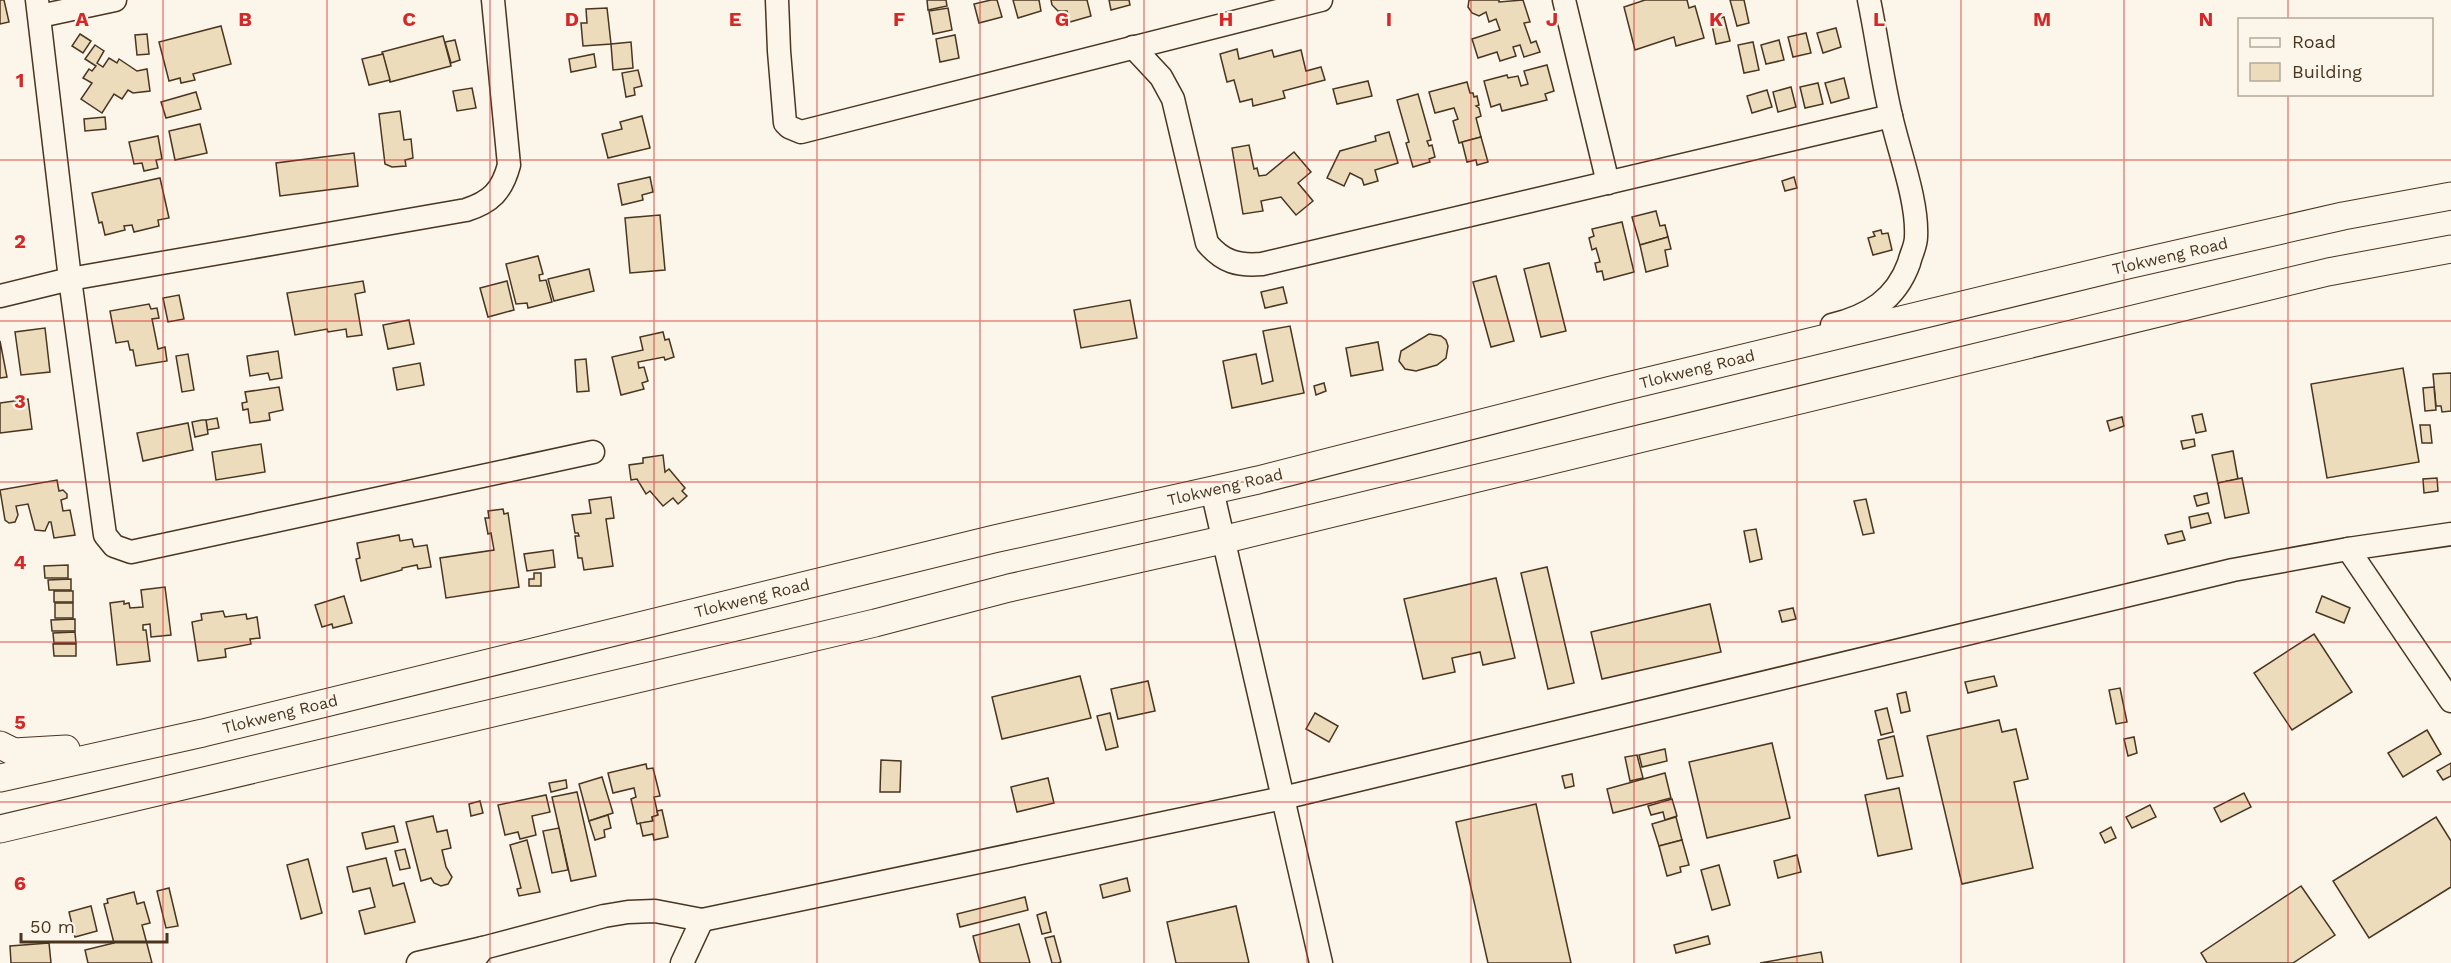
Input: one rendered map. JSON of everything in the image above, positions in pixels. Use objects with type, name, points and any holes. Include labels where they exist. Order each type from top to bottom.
[{"type":"main road","name":"Tlokweng Road","points":[[0,778],[203,733],[994,539],[1212,490],[1611,390],[2128,265],[2343,216],[2451,196]]},
{"type":"main road","points":[[0,830],[840,631],[1009,588],[1222,540],[2328,272],[2451,249]]},
{"type":"main road","points":[[0,745],[14,752],[36,752],[203,733]]},
{"type":"street","points":[[115,0],[39,8],[70,279],[105,535],[108,542],[122,551],[131,552],[593,453]]},
{"type":"street","points":[[0,296],[70,279],[466,210],[481,205],[495,196],[504,182],[509,165],[493,0]]},
{"type":"street","points":[[777,0],[785,123],[789,128],[801,132],[1322,0]]},
{"type":"street","points":[[1564,0],[1608,183]]},
{"type":"street","points":[[1611,390],[1637,378],[1730,351],[1850,321],[1875,308],[1897,289],[1905,274],[1916,236],[1911,196],[1891,116],[1869,0]]},
{"type":"street","points":[[1133,47],[1161,77],[1169,90],[1207,243],[1216,254],[1230,262],[1247,265],[1262,264],[1891,116]]},
{"type":"street","points":[[1212,490],[1321,963]]},
{"type":"street","points":[[418,963],[478,955],[628,912],[655,911],[702,920],[1283,798],[2233,570],[2348,549],[2451,534]]},
{"type":"street","points":[[2348,549],[2451,701]]},
{"type":"street","points":[[682,963],[702,920]]},
{"type":"building","points":[[0,0],[4,0],[9,22],[0,24]]},
{"type":"building","points":[[927,0],[946,0],[947,6],[928,10]]},
{"type":"building","points":[[997,0],[1002,17],[979,23],[974,4]]},
{"type":"building","points":[[1013,0],[1039,0],[1041,11],[1018,18]]},
{"type":"building","points":[[1051,0],[1087,0],[1091,16],[1070,22],[1067,11],[1058,11],[1052,5]]},
{"type":"building","points":[[1109,0],[1129,0],[1130,5],[1111,10]]},
{"type":"building","points":[[1469,0],[1499,0],[1499,2],[1523,0],[1530,22],[1524,23],[1531,43],[1536,41],[1540,52],[1524,57],[1520,45],[1513,47],[1516,56],[1500,61],[1497,52],[1478,58],[1472,39],[1500,30],[1496,19],[1489,22],[1486,12],[1479,16],[1472,13],[1468,7]]},
{"type":"building","points":[[1645,0],[1687,0],[1689,8],[1695,6],[1704,38],[1676,46],[1674,37],[1635,50],[1624,7]]},
{"type":"building","points":[[1730,0],[1744,0],[1749,23],[1737,26]]},
{"type":"building","points":[[607,8],[611,44],[583,46],[581,23],[587,23],[586,9]]},
{"type":"building","points":[[948,8],[952,30],[933,34],[929,11]]},
{"type":"building","points":[[1724,17],[1730,41],[1716,44],[1711,20]]},
{"type":"building","points":[[221,26],[231,64],[193,74],[195,80],[181,83],[180,78],[169,81],[159,42]]},
{"type":"building","points":[[1836,28],[1841,47],[1823,53],[1817,33]]},
{"type":"building","points":[[1806,33],[1811,53],[1793,57],[1788,37]]},
{"type":"building","points":[[80,34],[91,41],[83,53],[72,46]]},
{"type":"building","points":[[147,34],[149,54],[137,55],[135,35]]},
{"type":"building","points":[[955,35],[959,58],[940,62],[936,39]]},
{"type":"building","points":[[443,36],[451,66],[390,82],[382,52]]},
{"type":"building","points":[[455,40],[460,60],[451,63],[445,42]]},
{"type":"building","points":[[1779,40],[1784,60],[1766,64],[1761,45]]},
{"type":"building","points":[[631,42],[633,68],[613,70],[611,44]]},
{"type":"building","points":[[1753,42],[1759,70],[1744,73],[1738,45]]},
{"type":"building","points":[[95,45],[104,51],[97,63],[103,67],[109,58],[117,63],[119,59],[137,71],[147,69],[150,91],[133,93],[128,90],[122,99],[114,94],[102,113],[81,99],[92,83],[83,78],[89,69],[92,71],[96,66],[85,59]]},
{"type":"building","points":[[1237,49],[1239,59],[1272,50],[1274,57],[1301,50],[1306,71],[1321,67],[1325,80],[1283,91],[1285,98],[1253,106],[1252,99],[1240,102],[1234,80],[1227,82],[1220,54]]},
{"type":"building","points":[[383,54],[390,80],[369,85],[362,59]]},
{"type":"building","points":[[594,54],[596,67],[571,72],[569,59]]},
{"type":"building","points":[[1547,65],[1554,91],[1545,94],[1547,100],[1502,111],[1500,104],[1491,107],[1484,81],[1507,75],[1508,78],[1518,76],[1521,86],[1528,84],[1524,71]]},
{"type":"building","points":[[638,70],[642,86],[634,88],[635,95],[626,97],[622,73]]},
{"type":"building","points":[[1844,78],[1849,98],[1831,103],[1825,83]]},
{"type":"building","points":[[1368,81],[1372,96],[1337,104],[1333,89]]},
{"type":"building","points":[[1467,82],[1470,93],[1473,93],[1474,97],[1477,96],[1479,105],[1476,106],[1481,116],[1476,118],[1481,137],[1459,143],[1453,121],[1458,119],[1454,108],[1435,113],[1429,92]]},
{"type":"building","points":[[1818,83],[1823,104],[1805,108],[1800,87]]},
{"type":"building","points":[[1791,87],[1796,107],[1778,112],[1773,92]]},
{"type":"building","points":[[472,88],[476,108],[457,111],[453,91]]},
{"type":"building","points":[[1767,90],[1772,107],[1752,113],[1747,96]]},
{"type":"building","points":[[196,92],[201,109],[166,118],[161,102]]},
{"type":"building","points":[[1418,94],[1431,140],[1427,141],[1429,146],[1432,145],[1435,157],[1429,159],[1430,162],[1413,167],[1406,143],[1409,142],[1397,100]]},
{"type":"building","points":[[400,111],[404,140],[411,139],[413,158],[405,160],[406,166],[392,167],[385,164],[379,114]]},
{"type":"building","points":[[642,116],[650,148],[608,158],[602,134],[622,129],[620,122]]},
{"type":"building","points":[[105,117],[106,129],[85,131],[84,119]]},
{"type":"building","points":[[200,124],[207,153],[175,160],[169,131]]},
{"type":"building","points":[[1389,132],[1398,163],[1375,170],[1378,181],[1364,185],[1362,179],[1350,173],[1344,186],[1327,178],[1340,151],[1376,141],[1375,136]]},
{"type":"building","points":[[158,136],[162,159],[156,160],[158,168],[144,171],[142,163],[134,164],[129,142]]},
{"type":"building","points":[[1481,137],[1488,162],[1477,165],[1476,160],[1467,162],[1462,142]]},
{"type":"building","points":[[1249,145],[1254,169],[1257,168],[1259,176],[1266,175],[1294,152],[1311,172],[1298,183],[1313,201],[1296,215],[1281,197],[1261,201],[1263,211],[1243,214],[1232,148]]},
{"type":"building","points":[[354,153],[358,186],[280,196],[276,163]]},
{"type":"building","points":[[650,177],[653,192],[642,195],[643,200],[622,205],[618,184]]},
{"type":"building","points":[[1794,177],[1797,188],[1785,191],[1782,181]]},
{"type":"building","points":[[160,178],[169,218],[158,220],[159,226],[134,232],[132,225],[124,226],[125,230],[105,235],[102,222],[99,223],[92,193]]},
{"type":"building","points":[[1656,211],[1660,226],[1665,225],[1668,237],[1640,245],[1632,217]]},
{"type":"building","points":[[660,215],[665,270],[630,273],[625,218]]},
{"type":"building","points":[[1622,222],[1634,272],[1604,280],[1602,271],[1597,272],[1595,263],[1600,262],[1596,248],[1592,250],[1589,238],[1594,236],[1592,229]]},
{"type":"building","points":[[1881,230],[1882,234],[1888,233],[1892,250],[1873,255],[1868,238],[1875,236],[1873,232]]},
{"type":"building","points":[[1668,237],[1671,249],[1665,250],[1668,266],[1646,272],[1640,245]]},
{"type":"building","points":[[538,256],[543,274],[539,275],[540,281],[546,280],[552,302],[528,308],[527,303],[516,304],[506,264]]},
{"type":"building","points":[[1549,263],[1566,331],[1541,337],[1524,269]]},
{"type":"building","points":[[589,269],[594,291],[554,301],[548,279]]},
{"type":"building","points":[[1496,276],[1514,341],[1491,347],[1473,282]]},
{"type":"building","points":[[363,281],[365,292],[355,294],[362,335],[347,337],[346,329],[328,332],[327,329],[295,335],[287,293]]},
{"type":"building","points":[[507,281],[514,310],[488,317],[480,288]]},
{"type":"building","points":[[1283,287],[1287,303],[1265,308],[1261,292]]},
{"type":"building","points":[[179,295],[184,319],[168,322],[163,298]]},
{"type":"building","points":[[1130,300],[1137,338],[1081,348],[1074,310]]},
{"type":"building","points":[[149,304],[151,309],[157,308],[159,318],[152,319],[158,349],[165,347],[167,361],[136,366],[133,350],[130,350],[128,341],[116,343],[110,311]]},
{"type":"building","points":[[409,320],[414,344],[388,349],[383,325]]},
{"type":"building","points":[[1290,326],[1304,393],[1232,408],[1223,361],[1256,354],[1262,384],[1273,381],[1263,331]]},
{"type":"building","points":[[45,328],[50,372],[21,375],[15,332]]},
{"type":"building","points":[[663,332],[665,340],[669,339],[674,357],[638,362],[639,368],[644,367],[648,381],[642,383],[644,389],[621,395],[612,357],[643,350],[640,337]]},
{"type":"building","points":[[1429,334],[1441,336],[1446,340],[1448,346],[1446,358],[1437,365],[1416,371],[1405,369],[1399,361],[1401,351]]},
{"type":"building","points":[[0,341],[7,377],[0,378]]},
{"type":"building","points":[[1378,342],[1383,370],[1351,376],[1346,348]]},
{"type":"building","points":[[278,351],[282,378],[270,380],[268,373],[250,376],[247,356]]},
{"type":"building","points":[[188,354],[194,390],[182,392],[176,356]]},
{"type":"building","points":[[586,359],[589,391],[577,392],[575,360]]},
{"type":"building","points":[[420,363],[424,385],[397,390],[393,368]]},
{"type":"building","points":[[2403,368],[2419,462],[2327,478],[2311,384]]},
{"type":"building","points":[[2451,373],[2451,411],[2442,412],[2441,406],[2436,406],[2433,374]]},
{"type":"building","points":[[1324,383],[1326,391],[1316,395],[1314,386]]},
{"type":"building","points":[[279,387],[283,410],[269,413],[270,420],[250,423],[248,409],[243,410],[242,403],[247,402],[245,392]]},
{"type":"building","points":[[2434,387],[2436,410],[2425,411],[2423,388]]},
{"type":"building","points":[[28,399],[32,429],[0,433],[0,403]]},
{"type":"building","points":[[2202,414],[2206,431],[2196,433],[2192,416]]},
{"type":"building","points":[[2122,417],[2124,426],[2110,431],[2107,421]]},
{"type":"building","points":[[217,418],[219,428],[207,430],[206,420]]},
{"type":"building","points":[[206,420],[208,434],[195,437],[192,422]]},
{"type":"building","points":[[188,423],[193,450],[143,461],[137,433]]},
{"type":"building","points":[[2420,425],[2430,425],[2432,443],[2422,443]]},
{"type":"building","points":[[2194,439],[2195,446],[2183,449],[2181,441]]},
{"type":"building","points":[[261,444],[265,472],[216,480],[212,452]]},
{"type":"building","points":[[2233,451],[2238,479],[2218,483],[2212,455]]},
{"type":"building","points":[[663,455],[665,472],[669,469],[685,488],[682,491],[687,496],[678,504],[673,498],[663,506],[650,491],[646,494],[637,479],[631,480],[629,465],[643,463],[643,458]]},
{"type":"building","points":[[2242,478],[2249,513],[2225,518],[2218,483]]},
{"type":"building","points":[[2437,478],[2438,491],[2424,493],[2423,479]]},
{"type":"building","points":[[57,480],[59,491],[63,490],[67,494],[67,498],[61,500],[63,511],[70,510],[75,535],[54,538],[51,522],[45,531],[35,530],[28,504],[16,506],[18,515],[15,522],[9,523],[5,520],[0,490]]},
{"type":"building","points":[[2207,493],[2209,503],[2197,506],[2194,496]]},
{"type":"building","points":[[611,497],[614,518],[606,519],[613,566],[584,570],[582,558],[578,558],[575,536],[579,536],[575,533],[572,515],[591,513],[589,500]]},
{"type":"building","points":[[1866,499],[1874,533],[1863,535],[1854,501]]},
{"type":"building","points":[[503,509],[504,514],[508,513],[519,587],[446,598],[440,558],[494,550],[485,518],[489,518],[488,511]]},
{"type":"building","points":[[2208,513],[2211,523],[2191,528],[2189,517]]},
{"type":"building","points":[[1756,529],[1762,559],[1750,562],[1744,531]]},
{"type":"building","points":[[2182,531],[2185,540],[2168,544],[2165,535]]},
{"type":"building","points":[[399,535],[400,541],[412,539],[414,547],[427,545],[431,567],[418,569],[417,565],[402,568],[402,570],[361,581],[356,559],[360,558],[357,543]]},
{"type":"building","points":[[553,550],[555,567],[527,571],[524,554]]},
{"type":"building","points":[[68,565],[68,578],[45,578],[44,566]]},
{"type":"building","points":[[1547,567],[1574,683],[1548,689],[1521,573]]},
{"type":"building","points":[[534,573],[541,573],[541,586],[529,586],[529,579],[534,579]]},
{"type":"building","points":[[1496,578],[1515,658],[1483,665],[1480,652],[1452,658],[1455,672],[1423,679],[1404,599]]},
{"type":"building","points":[[71,579],[71,590],[49,590],[48,580]]},
{"type":"building","points":[[165,587],[171,635],[151,637],[150,624],[143,625],[143,630],[146,630],[150,661],[117,665],[110,603],[124,601],[124,604],[129,603],[130,608],[143,607],[141,590]]},
{"type":"building","points":[[54,591],[73,591],[73,602],[54,602]]},
{"type":"building","points":[[344,596],[352,623],[333,628],[332,624],[322,627],[315,605]]},
{"type":"building","points":[[2322,596],[2350,608],[2344,623],[2316,612]]},
{"type":"building","points":[[55,603],[73,603],[73,618],[55,618]]},
{"type":"building","points":[[1710,604],[1721,652],[1602,679],[1591,632]]},
{"type":"building","points":[[1793,608],[1796,619],[1782,622],[1779,611]]},
{"type":"building","points":[[223,611],[225,617],[246,614],[247,619],[257,617],[260,638],[250,639],[251,644],[225,649],[226,657],[198,661],[192,622],[202,620],[201,614]]},
{"type":"building","points":[[75,619],[75,631],[52,631],[51,620]]},
{"type":"building","points":[[75,632],[76,643],[54,643],[53,633]]},
{"type":"building","points":[[2314,634],[2352,692],[2292,730],[2254,673]]},
{"type":"building","points":[[53,644],[76,644],[76,656],[54,656]]},
{"type":"building","points":[[1080,676],[1091,718],[1002,739],[992,697]]},
{"type":"building","points":[[1994,676],[1997,686],[1968,693],[1965,682]]},
{"type":"building","points":[[1148,681],[1155,711],[1118,719],[1111,689]]},
{"type":"building","points":[[2120,688],[2127,722],[2116,724],[2109,690]]},
{"type":"building","points":[[1906,692],[1910,711],[1901,713],[1897,694]]},
{"type":"building","points":[[1887,708],[1893,732],[1881,735],[1875,711]]},
{"type":"building","points":[[1110,713],[1118,747],[1106,750],[1097,716]]},
{"type":"building","points":[[1315,713],[1338,726],[1329,742],[1306,729]]},
{"type":"building","points":[[1999,720],[2002,732],[2016,729],[2028,779],[2014,782],[2033,868],[1962,884],[1927,736]]},
{"type":"building","points":[[2427,730],[2441,754],[2403,777],[2388,753]]},
{"type":"building","points":[[1894,736],[1903,776],[1887,779],[1878,740]]},
{"type":"building","points":[[2134,737],[2137,753],[2128,756],[2124,739]]},
{"type":"building","points":[[1772,743],[1790,818],[1707,838],[1689,762]]},
{"type":"building","points":[[1665,749],[1667,761],[1642,767],[1639,755]]},
{"type":"building","points":[[1637,755],[1643,778],[1630,781],[1625,757]]},
{"type":"building","points":[[881,760],[901,761],[900,792],[880,792]]},
{"type":"building","points":[[2451,763],[2451,776],[2443,780],[2437,771]]},
{"type":"building","points":[[646,764],[647,769],[653,768],[660,796],[654,797],[658,815],[652,817],[653,821],[637,824],[631,799],[636,797],[634,788],[613,793],[608,773]]},
{"type":"building","points":[[1665,773],[1671,798],[1613,813],[1607,789]]},
{"type":"building","points":[[1572,774],[1574,786],[1565,788],[1562,776]]},
{"type":"building","points":[[602,777],[613,813],[589,821],[579,784]]},
{"type":"building","points":[[1048,778],[1054,803],[1017,812],[1011,787]]},
{"type":"building","points":[[566,780],[567,788],[551,792],[549,783]]},
{"type":"building","points":[[1899,788],[1912,849],[1878,856],[1865,795]]},
{"type":"building","points":[[577,792],[596,876],[571,881],[552,797]]},
{"type":"building","points":[[2244,793],[2251,807],[2221,822],[2214,808]]},
{"type":"building","points":[[546,795],[550,812],[532,816],[536,835],[520,839],[518,832],[505,835],[498,805]]},
{"type":"building","points":[[1672,799],[1677,816],[1665,820],[1663,812],[1651,815],[1648,806]]},
{"type":"building","points":[[480,801],[483,813],[471,816],[469,804]]},
{"type":"building","points":[[1536,804],[1571,963],[1488,963],[1456,822]]},
{"type":"building","points":[[2150,805],[2156,817],[2132,828],[2126,817]]},
{"type":"building","points":[[662,810],[668,837],[654,840],[653,834],[643,836],[640,823],[653,821],[652,817],[658,815],[657,811]]},
{"type":"building","points":[[608,815],[611,828],[604,830],[605,837],[595,840],[589,821]]},
{"type":"building","points":[[433,816],[437,832],[447,830],[451,848],[442,850],[446,867],[452,877],[448,884],[441,886],[434,883],[431,878],[421,881],[406,822]]},
{"type":"building","points":[[1676,817],[1682,840],[1659,846],[1652,824]]},
{"type":"building","points":[[2436,817],[2451,841],[2451,887],[2369,938],[2333,881]]},
{"type":"building","points":[[394,826],[398,842],[366,849],[362,833]]},
{"type":"building","points":[[2111,827],[2116,838],[2105,843],[2100,833]]},
{"type":"building","points":[[559,828],[568,870],[552,873],[543,831]]},
{"type":"building","points":[[527,840],[540,892],[519,896],[517,889],[521,888],[510,845]]},
{"type":"building","points":[[1682,840],[1689,865],[1680,867],[1681,872],[1667,876],[1659,846]]},
{"type":"building","points":[[405,849],[410,868],[400,870],[395,851]]},
{"type":"building","points":[[1797,855],[1801,872],[1778,878],[1774,861]]},
{"type":"building","points":[[386,858],[393,886],[404,883],[415,922],[365,934],[359,911],[375,907],[370,888],[353,892],[347,867]]},
{"type":"building","points":[[308,859],[322,913],[301,919],[287,865]]},
{"type":"building","points":[[1719,865],[1730,905],[1712,910],[1701,870]]},
{"type":"building","points":[[1127,878],[1130,891],[1103,898],[1100,885]]},
{"type":"building","points":[[2301,886],[2335,935],[2293,963],[2207,963],[2201,953]]},
{"type":"building","points":[[169,888],[178,926],[166,928],[157,891]]},
{"type":"building","points":[[134,892],[137,904],[144,902],[150,923],[142,925],[152,963],[88,963],[85,950],[114,943],[104,904],[108,903],[107,899]]},
{"type":"building","points":[[1025,897],[1028,910],[960,927],[957,914]]},
{"type":"building","points":[[91,906],[97,931],[75,937],[69,912]]},
{"type":"building","points":[[1236,906],[1249,963],[1176,963],[1167,922]]},
{"type":"building","points":[[1046,912],[1051,932],[1042,934],[1037,915]]},
{"type":"building","points":[[1019,924],[1030,963],[980,963],[973,936]]},
{"type":"building","points":[[1054,936],[1061,962],[1058,963],[1052,963],[1045,938]]},
{"type":"building","points":[[1708,936],[1710,944],[1676,953],[1674,945]]},
{"type":"building","points":[[49,943],[51,963],[11,963],[10,946]]},
{"type":"building","points":[[1821,952],[1823,963],[1760,963]]}]
